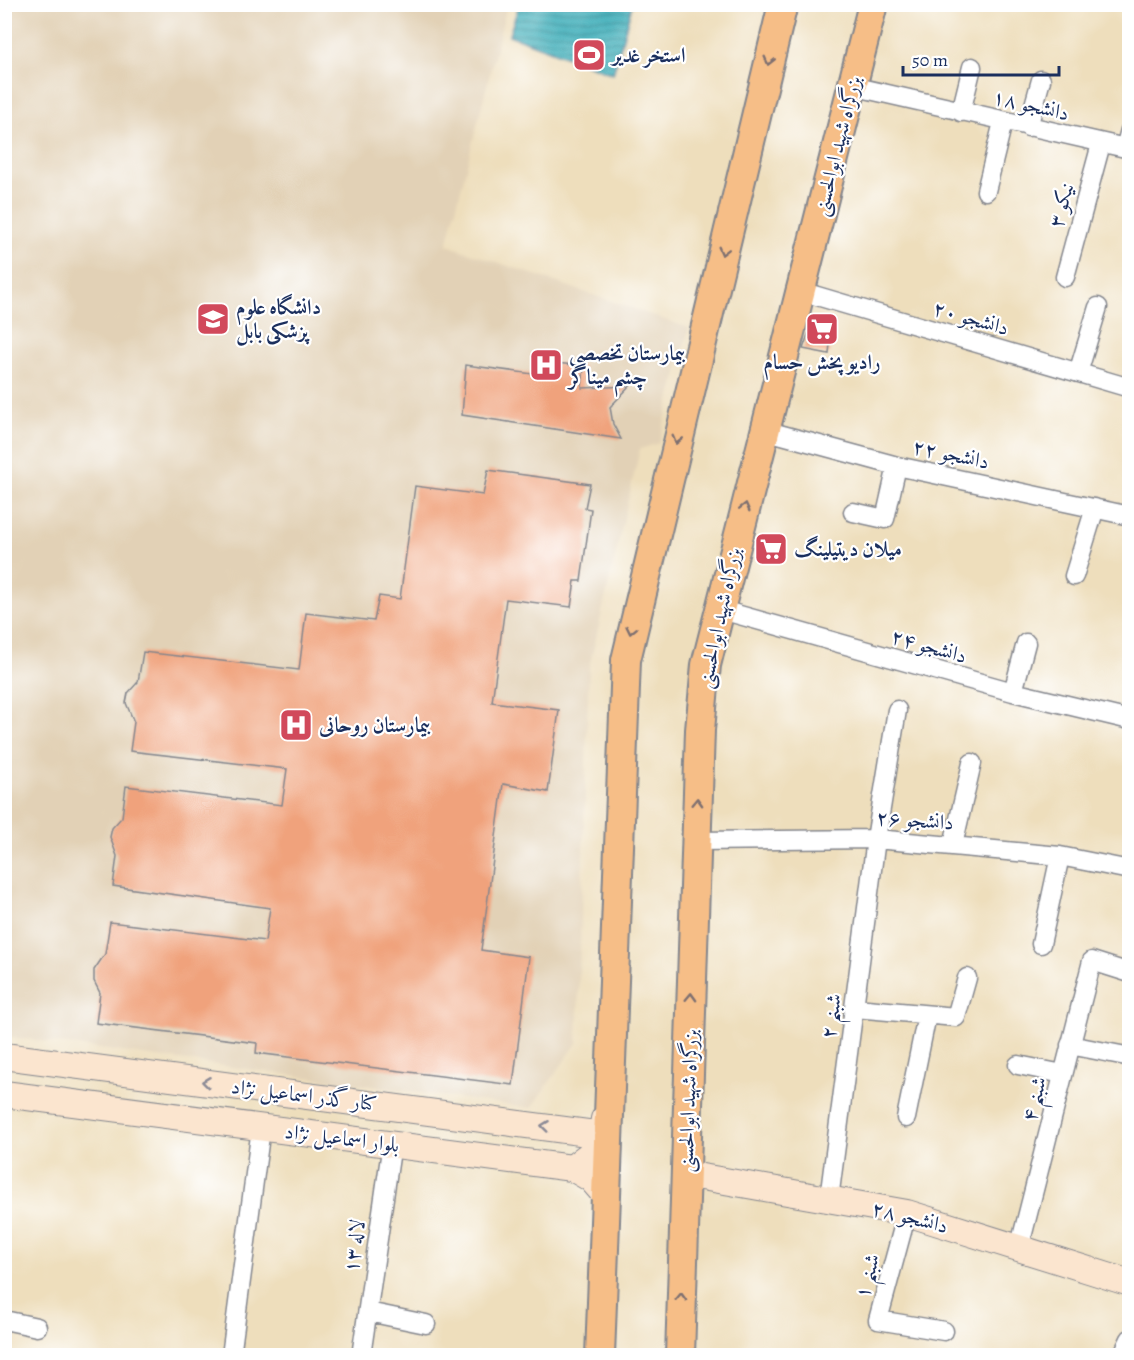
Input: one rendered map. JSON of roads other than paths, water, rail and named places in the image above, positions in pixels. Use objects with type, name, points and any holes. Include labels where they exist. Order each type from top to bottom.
[{"type":"main road","points":[[600,1356],[624,678],[629,640],[783,4]]},
{"type":"main road","name":"بزرگراه شهید ابوالحسنی","points":[[680,1356],[696,841],[703,692],[718,609],[873,4]]},
{"type":"main road","name":"کنار گذر اسماعیل نژاد","points":[[4,1056],[603,1135]]},
{"type":"main road","points":[[605,1195],[591,1179],[572,1168],[598,1146],[603,1135],[610,1075]]},
{"type":"main road","name":"بلوار اسماعیل نژاد","points":[[4,1094],[572,1168]]},
{"type":"main road","name":"دانشجو ۲۸","points":[[685,1174],[906,1213],[1130,1283]]},
{"type":"street","points":[[961,112],[972,67]]},
{"type":"street","points":[[1028,127],[1041,80]]},
{"type":"street","name":"دانشجو ۱۸","points":[[852,86],[1127,149]]},
{"type":"street","points":[[986,191],[1003,122]]},
{"type":"street","points":[[1127,149],[1130,130]]},
{"type":"street","name":"نیکو ۳","points":[[1065,277],[1101,144]]},
{"type":"street","name":"دانشجو ۲۰","points":[[800,291],[1130,388]]},
{"type":"street","points":[[1078,373],[1098,307]]},
{"type":"street","name":"دانشجو ۲۲","points":[[764,430],[897,466],[1130,516]]},
{"type":"street","points":[[853,513],[885,519],[897,466]]},
{"type":"street","points":[[1074,576],[1095,508]]},
{"type":"street","name":"دانشجو ۲۴","points":[[718,609],[1013,692],[1130,720]]},
{"type":"street","points":[[1013,692],[1026,643]]},
{"type":"street","name":"شبنم ۲","points":[[829,1199],[876,839],[897,710]]},
{"type":"street","points":[[953,845],[972,764]]},
{"type":"street","name":"دانشجو ۲۶","points":[[696,841],[876,839],[1059,856],[1130,870]]},
{"type":"street","points":[[1041,944],[1059,856]]},
{"type":"street","name":"شبنم ۴","points":[[1019,1249],[1092,961],[1130,973]]},
{"type":"street","points":[[855,1008],[956,1017],[966,978]]},
{"type":"street","points":[[906,1118],[927,1015]]},
{"type":"street","points":[[1070,1045],[1126,1056]]},
{"type":"street","points":[[1018,1065],[1063,1074]]},
{"type":"street","points":[[231,1356],[261,1128]]},
{"type":"street","name":"لاله ۱۳","points":[[361,1356],[392,1143]]},
{"type":"street","name":"شبنم ۱","points":[[906,1213],[878,1320],[944,1331]]},
{"type":"street","points":[[368,1312],[426,1324]]},
{"type":"street","points":[[4,1320],[37,1327]]},
{"type":"street","points":[[1122,1356],[1130,1339]]},
{"type":"water","name":"استخر غدیر","points":[[519,5],[632,5],[613,74],[509,35]]},
{"type":"place","name":"استخر غدیر","points":[[589,55]]},
{"type":"place","name":"دانشگاه علوم پزشکی بابل","points":[[213,319]]},
{"type":"place","name":"رادیو پخش حسام","points":[[822,329]]},
{"type":"place","name":"بیمارستان تخصصی چشم میناگر","points":[[546,365]]},
{"type":"place","name":"میلان دیتیلینگ","points":[[771,549]]},
{"type":"place","name":"بیمارستان روحانی","points":[[296,725]]}]
